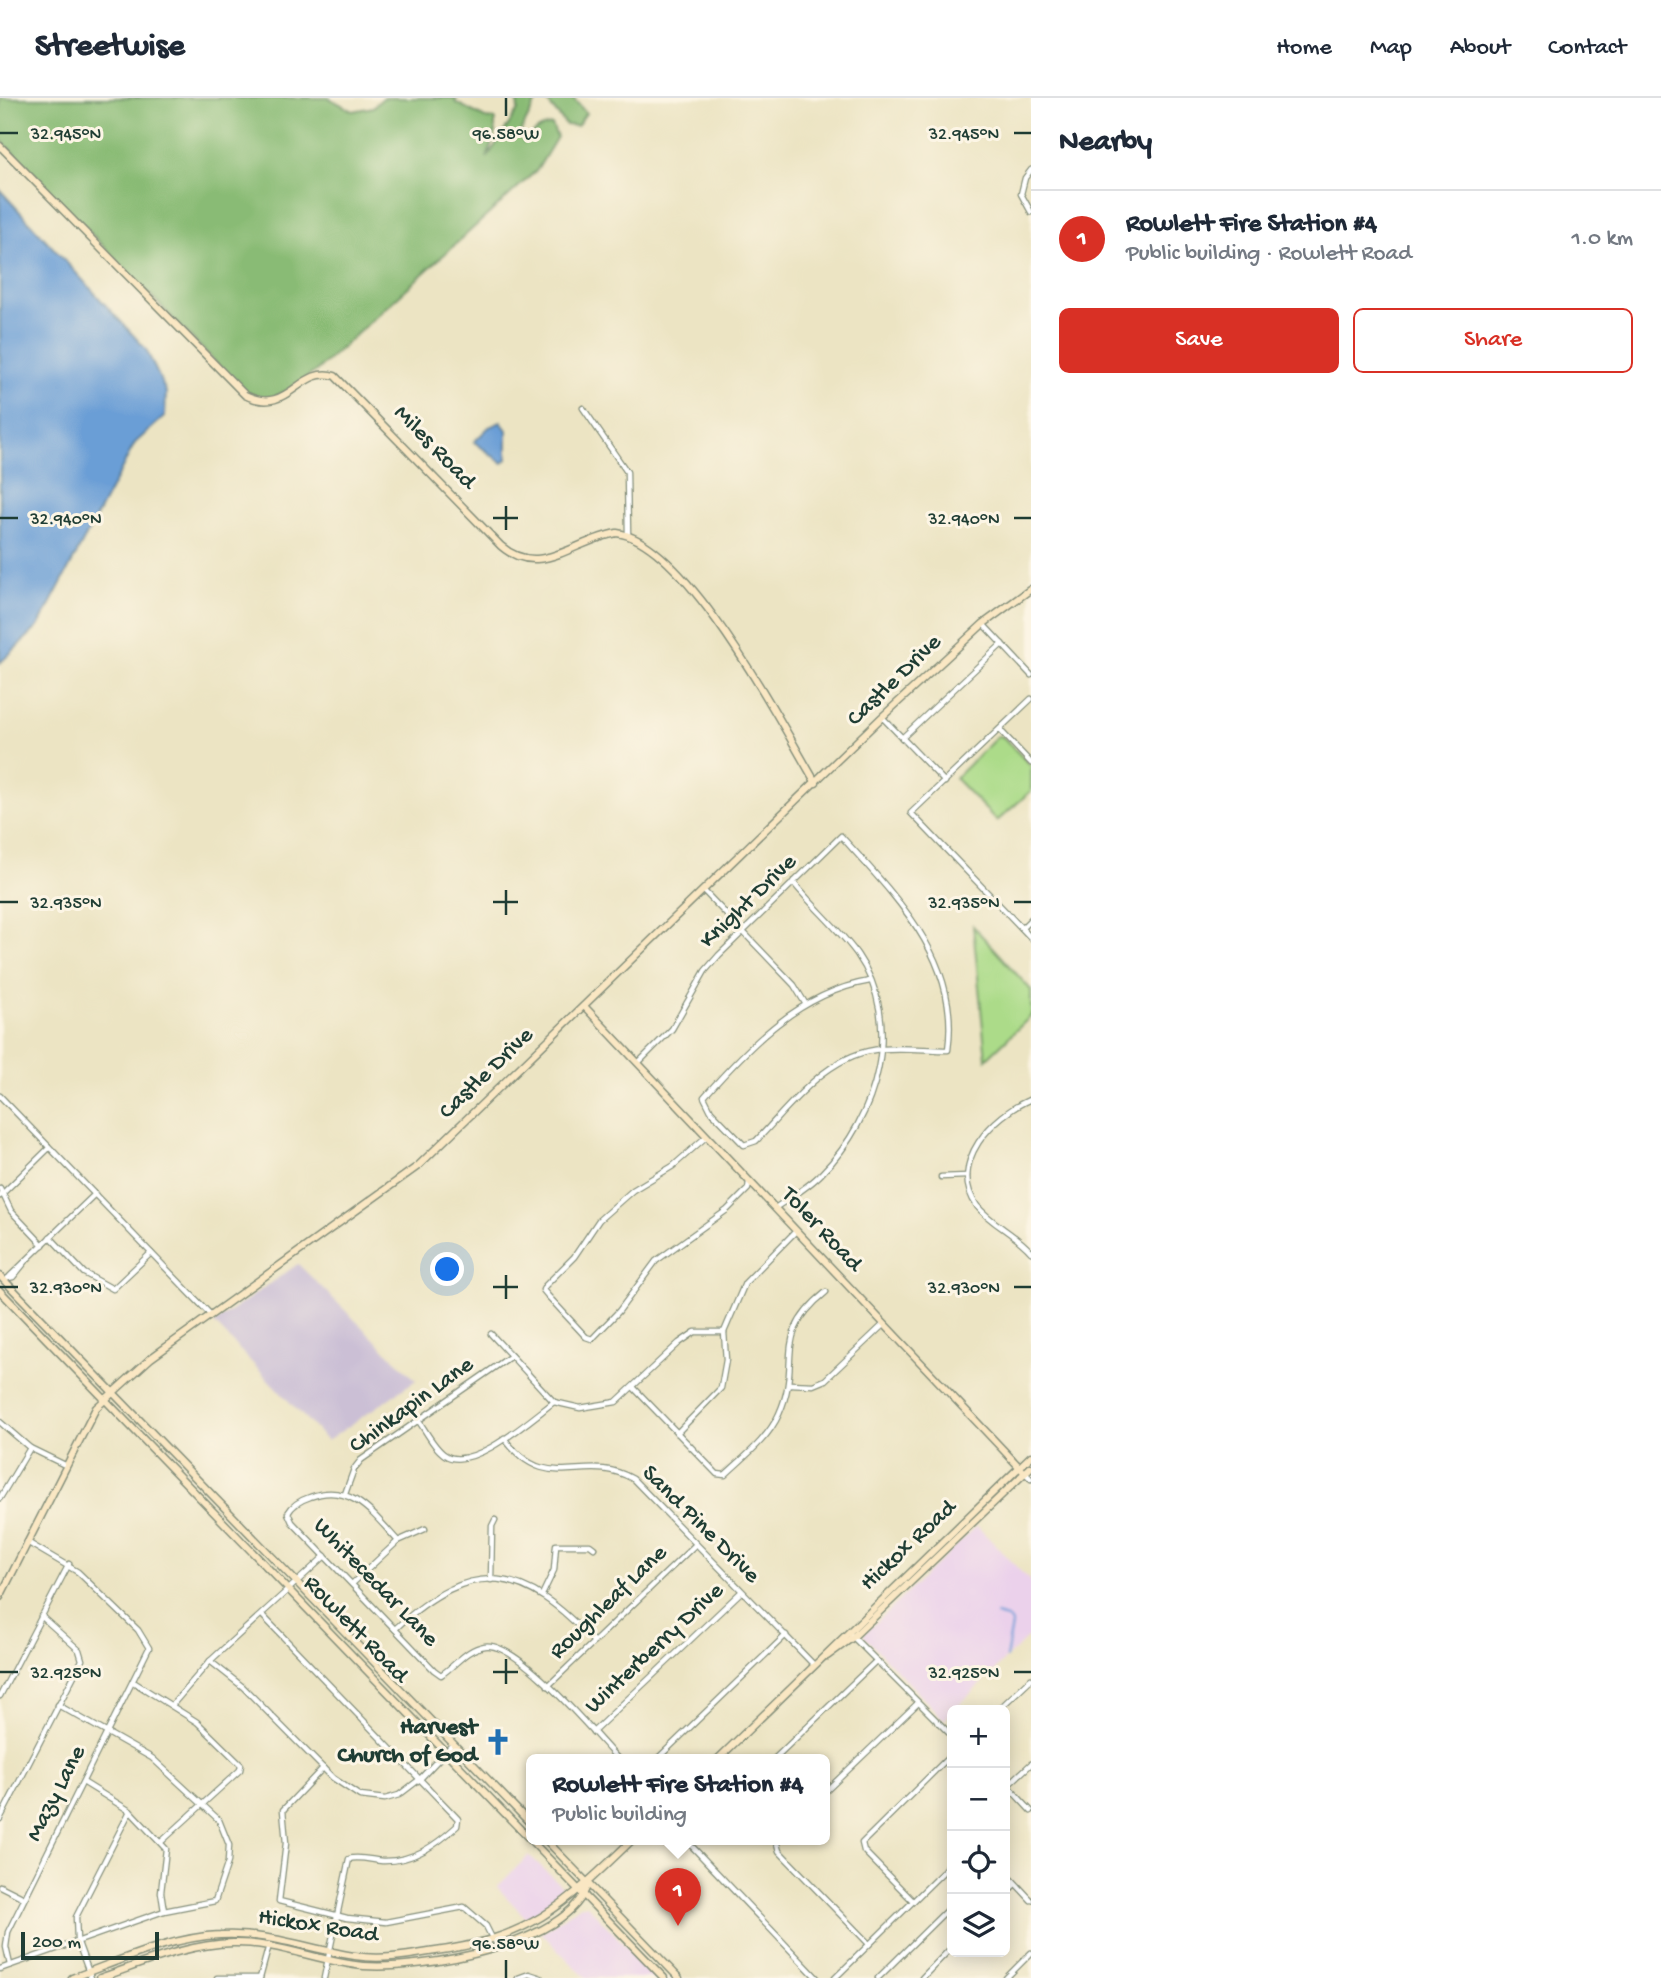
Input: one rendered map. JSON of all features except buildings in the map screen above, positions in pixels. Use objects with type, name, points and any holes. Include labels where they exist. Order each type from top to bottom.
[{"type":"street","name":"Miles Road","points":[[0,146],[245,395],[259,401],[275,401],[315,376],[335,376],[501,546],[519,558],[543,560],[601,537],[628,535]]},
{"type":"street","points":[[1031,170],[1025,178],[1021,200],[1031,212]]},
{"type":"street","points":[[583,408],[626,472],[628,535],[643,543],[667,564],[712,614],[816,783]]},
{"type":"street","name":"Castle Drive","points":[[0,1597],[96,1408],[111,1392],[151,1358],[418,1166],[882,717],[983,624],[1031,589]]},
{"type":"street","points":[[983,624],[1031,675]]},
{"type":"street","points":[[902,738],[1002,644]]},
{"type":"street","points":[[1031,699],[911,813],[1031,938]]},
{"type":"street","points":[[882,717],[945,783]]},
{"type":"street","points":[[1000,730],[1031,763]]},
{"type":"street","name":"Knight Drive","points":[[638,1064],[672,1029],[705,971],[841,836],[898,897],[920,929],[934,958],[947,1007],[948,1050],[882,1049]]},
{"type":"street","points":[[775,1209],[822,1174],[850,1139],[870,1102],[882,1049],[880,1018],[870,981],[857,955],[793,882]]},
{"type":"street","points":[[704,891],[794,985],[805,1003]]},
{"type":"street","points":[[1022,928],[1031,919]]},
{"type":"street","points":[[870,981],[829,992],[805,1003],[775,1025],[704,1097],[711,1111],[748,1146],[827,1069],[853,1056],[882,1049]]},
{"type":"street","name":"Toler Road","points":[[584,1006],[1031,1479]]},
{"type":"street","points":[[0,1096],[211,1316]]},
{"type":"street","points":[[1031,1099],[1017,1105],[984,1134],[970,1155],[967,1176],[970,1194],[979,1209],[1022,1241],[1031,1252]]},
{"type":"street","points":[[706,1136],[673,1166],[633,1190],[599,1220],[574,1257],[543,1290],[589,1340],[619,1311],[656,1261],[727,1210],[748,1189],[748,1181]]},
{"type":"street","points":[[43,1245],[11,1211],[1,1192],[49,1148]]},
{"type":"street","points":[[941,1177],[967,1176]]},
{"type":"street","points":[[34,1312],[5,1278],[27,1261],[94,1194]]},
{"type":"street","points":[[677,1433],[721,1388],[726,1360],[724,1332],[748,1278],[796,1231]]},
{"type":"street","points":[[50,1237],[84,1273],[113,1289],[151,1253]]},
{"type":"street","points":[[0,1290],[5,1289],[34,1312]]},
{"type":"street","name":"Rowlett Road","points":[[0,1290],[526,1836]]},
{"type":"street","points":[[634,1388],[722,1477],[770,1429],[790,1384],[793,1330],[826,1292]]},
{"type":"street","name":"Rowlett Road","points":[[34,1312],[526,1819]]},
{"type":"street","points":[[790,1384],[813,1385],[825,1381],[884,1324]]},
{"type":"street","points":[[491,1334],[554,1402],[574,1407],[602,1407],[616,1402],[634,1388],[688,1336],[702,1331],[724,1332]]},
{"type":"street","name":"Chinkapin Lane","points":[[345,1494],[357,1464],[511,1356]]},
{"type":"street","points":[[418,1420],[441,1452],[450,1458],[474,1456],[554,1402]]},
{"type":"street","points":[[0,1423],[30,1448],[67,1466]]},
{"type":"street","name":"Sand Pine Drive","points":[[504,1438],[519,1456],[538,1468],[553,1471],[600,1470],[624,1475],[641,1488],[814,1665]]},
{"type":"street","points":[[0,1498],[30,1448]]},
{"type":"street","name":"Hickox Road","points":[[814,1665],[853,1637],[895,1597],[937,1552],[1022,1470],[1031,1456]]},
{"type":"street","name":"Hickox Road","points":[[1022,1470],[1031,1467]]},
{"type":"street","points":[[345,1494],[367,1507],[398,1541]]},
{"type":"street","name":"Whitecedar Lane","points":[[345,1494],[316,1495],[296,1504],[288,1513],[292,1522],[441,1675],[467,1652],[495,1646],[521,1659],[548,1686]]},
{"type":"street","points":[[217,1517],[225,1510]]},
{"type":"street","points":[[491,1580],[492,1527],[495,1520]]},
{"type":"street","points":[[353,1583],[398,1541],[425,1529]]},
{"type":"street","points":[[0,1696],[69,1564],[27,1542]]},
{"type":"street","points":[[543,1594],[554,1570],[556,1545],[590,1545],[594,1548]]},
{"type":"street","name":"Roughleaf Lane","points":[[548,1686],[695,1545]]},
{"type":"street","name":"Hickox Road","points":[[723,1754],[847,1631],[926,1557],[937,1552]]},
{"type":"street","points":[[173,1704],[209,1661],[263,1616],[325,1556]]},
{"type":"street","points":[[895,1597],[895,1589],[926,1557]]},
{"type":"street","name":"Mazy Lane","points":[[10,1965],[6,1939],[24,1898],[149,1652],[148,1642],[69,1564]]},
{"type":"street","points":[[396,1629],[422,1605],[447,1589],[491,1580],[515,1583],[543,1594],[570,1615],[594,1642]]},
{"type":"street","name":"Winterberry Drive","points":[[593,1732],[741,1592]]},
{"type":"street","points":[[0,1819],[79,1668],[82,1656],[59,1630],[41,1616]]},
{"type":"street","points":[[263,1616],[458,1822],[434,1846],[413,1856],[385,1861],[353,1857],[346,1864],[325,1960],[324,1978]]},
{"type":"street","points":[[847,1631],[917,1704],[947,1731]]},
{"type":"street","points":[[662,1754],[786,1635]]},
{"type":"street","points":[[209,1661],[243,1687],[344,1788],[369,1799],[399,1795],[420,1779],[453,1744]]},
{"type":"street","points":[[779,1754],[876,1661]]},
{"type":"street","points":[[1003,1705],[1031,1679]]},
{"type":"street","points":[[135,1683],[173,1704],[197,1722],[241,1765],[203,1805],[161,1842]]},
{"type":"street","points":[[548,1686],[613,1754]]},
{"type":"street","points":[[830,1787],[917,1704]]},
{"type":"street","points":[[0,1969],[164,1911],[215,1901],[228,1861],[229,1845],[219,1820],[152,1758],[58,1705]]},
{"type":"street","points":[[913,1901],[864,1851],[862,1843],[947,1759]]},
{"type":"street","points":[[1010,1782],[1031,1764]]},
{"type":"street","points":[[323,1769],[283,1810],[286,1843],[278,1897],[282,1904],[335,1916],[386,1922],[464,1907],[489,1930],[493,1941]]},
{"type":"street","points":[[83,1782],[130,1811],[161,1842],[167,1856],[161,1892],[164,1911]]},
{"type":"street","points":[[1010,1791],[1031,1811]]},
{"type":"street","points":[[90,1975],[77,1940],[75,1923],[78,1910],[130,1811]]},
{"type":"street","name":"Rowlett Road","points":[[535,1845],[664,1978]]},
{"type":"street","points":[[551,1845],[679,1978]]},
{"type":"street","name":"Hickox Road","points":[[72,1978],[90,1975],[181,1941],[219,1935],[270,1937],[327,1951],[388,1958],[493,1941],[537,1921],[588,1883],[627,1845]]},
{"type":"street","points":[[692,1845],[817,1978]]},
{"type":"street","points":[[777,1845],[779,1851],[869,1944]]},
{"type":"street","points":[[835,1978],[947,1864]]},
{"type":"street","points":[[1010,1878],[1031,1900]]},
{"type":"street","name":"Hickox Road","points":[[100,1978],[204,1945],[269,1945],[325,1960],[378,1966],[421,1963],[495,1950],[542,1929],[584,1896],[588,1883]]},
{"type":"street","points":[[1010,1889],[1015,1884]]},
{"type":"street","points":[[0,1886],[24,1898]]},
{"type":"street","points":[[878,1978],[947,1910]]},
{"type":"street","points":[[537,1921],[542,1929]]},
{"type":"street","points":[[217,1978],[260,1978],[269,1945]]},
{"type":"street","points":[[922,1978],[947,1952]]},
{"type":"street","points":[[1006,1978],[1031,1953]]},
{"type":"street","points":[[518,1978],[535,1975],[541,1978]]},
{"type":"shaded area","points":[[298,1264],[416,1380],[327,1441],[214,1323]]},
{"type":"shaded area","points":[[977,1526],[1031,1582],[1031,1634],[959,1705],[947,1705],[947,1717],[944,1720],[863,1635]]},
{"type":"shaded area","points":[[529,1855],[565,1889],[528,1920],[497,1887]]},
{"type":"shaded area","points":[[581,1905],[587,1905],[656,1978],[586,1978],[541,1933]]},
{"type":"green space","points":[[0,98],[329,98],[353,111],[373,107],[383,98],[457,98],[455,102],[485,118],[495,119],[495,133],[487,158],[518,110],[517,99],[534,98],[537,100],[520,133],[524,142],[539,129],[552,125],[557,137],[537,170],[315,372],[287,391],[260,397],[238,386],[0,139]]},
{"type":"green space","points":[[544,98],[573,98],[586,113],[577,126],[566,125]]},
{"type":"green space","points":[[998,736],[1003,737],[1031,766],[1031,791],[997,821],[955,778]]},
{"type":"green space","points":[[973,926],[1031,990],[1031,1016],[986,1059]]},
{"type":"water","points":[[0,190],[146,349],[166,392],[165,416],[135,443],[38,627],[0,663]]},
{"type":"water","points":[[501,422],[507,430],[507,459],[503,463],[474,442],[489,427]]},
{"type":"waterway","points":[[996,1615],[1007,1618],[1012,1625],[1006,1658]]},
{"type":"place","name":"Harvest Church of God","points":[[498,1742]]},
{"type":"place","name":"Rowlett Fire Station #4","points":[[678,1926]]}]
